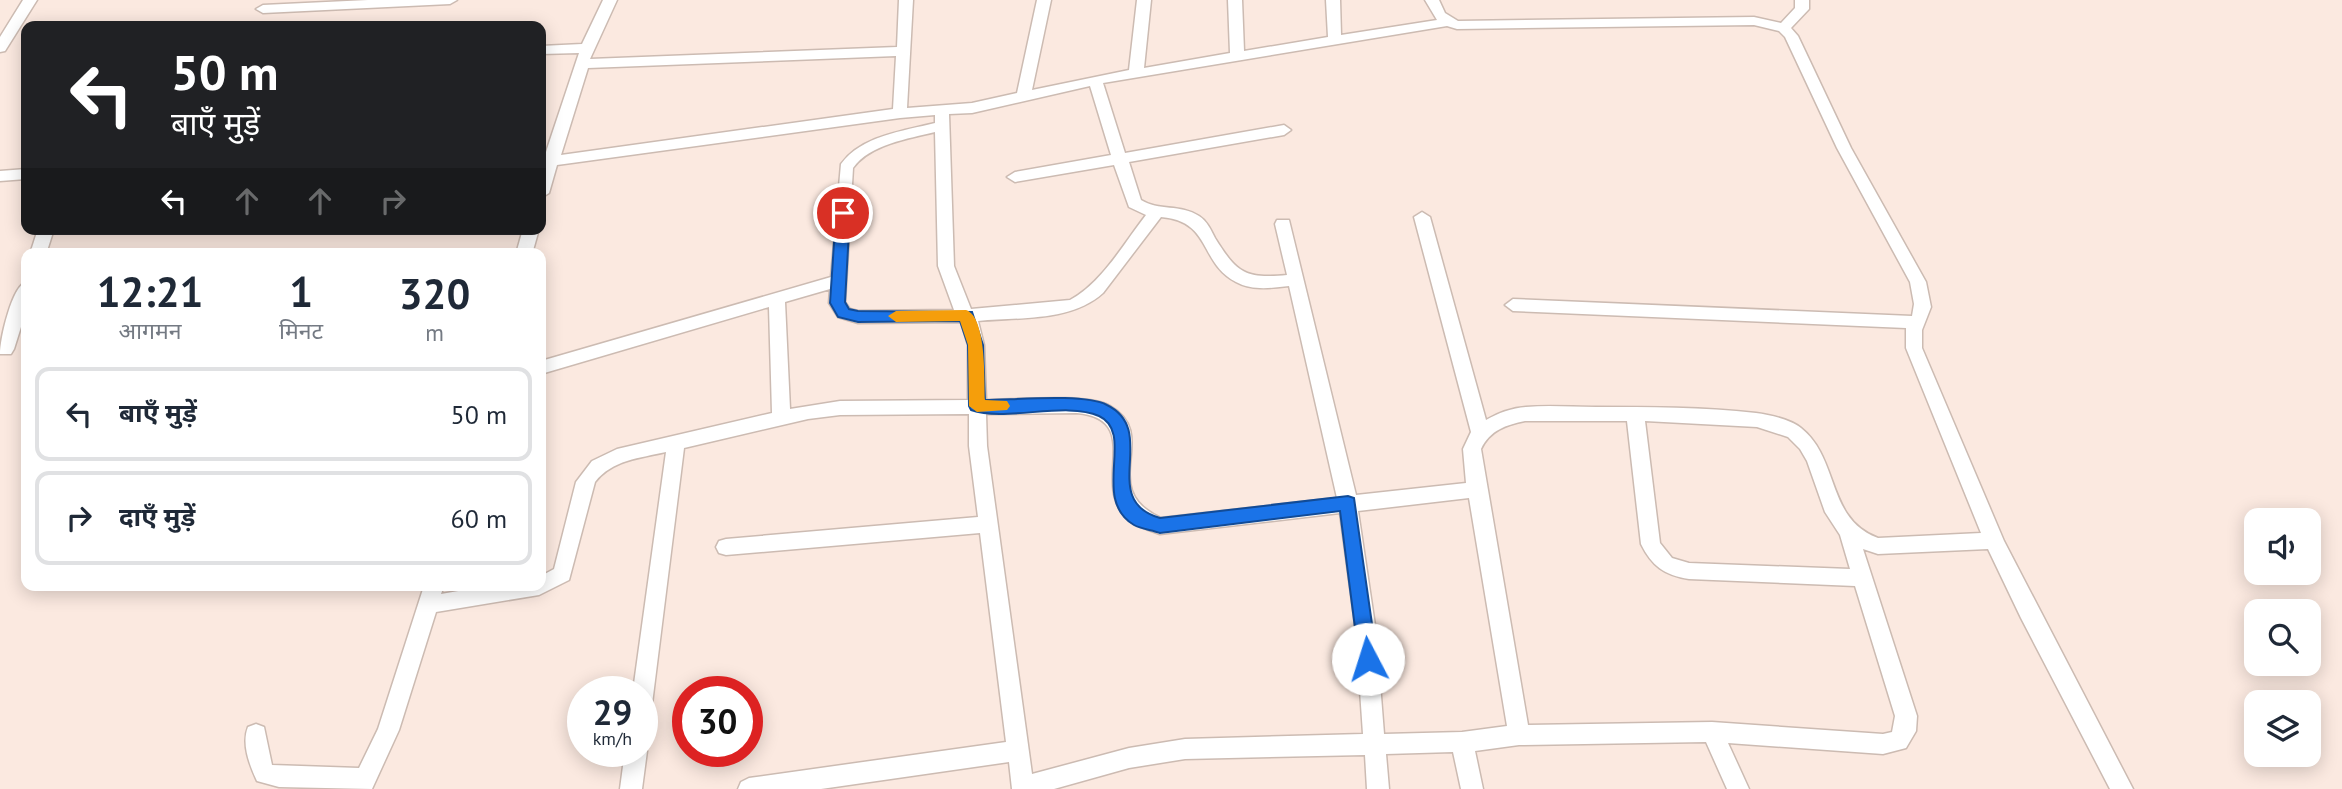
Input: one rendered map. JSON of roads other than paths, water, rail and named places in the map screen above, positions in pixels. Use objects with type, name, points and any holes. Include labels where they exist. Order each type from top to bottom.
[{"type":"street","points":[[0,48],[30,0]]},
{"type":"street","points":[[263,9],[450,0]]},
{"type":"street","points":[[546,175],[587,48],[610,0]]},
{"type":"street","points":[[901,113],[906,0]]},
{"type":"street","points":[[1023,97],[1044,0]]},
{"type":"street","points":[[1136,74],[1144,0]]},
{"type":"street","points":[[1235,0],[1237,57]]},
{"type":"street","points":[[1333,0],[1335,41]]},
{"type":"street","points":[[1432,0],[1439,16],[1446,22]]},
{"type":"street","points":[[1784,28],[1801,9],[1802,0]]},
{"type":"street","points":[[1156,213],[1097,289],[1086,299],[1057,309],[966,316],[858,317],[844,313],[837,303],[846,168],[850,159],[876,145],[972,107],[1095,80],[1446,22],[1473,25],[1754,21],[1784,28],[1791,36],[1844,148],[1917,282],[1922,297],[1922,312],[1915,322],[1912,335],[1914,348],[1994,541],[2028,612],[2122,789]]},
{"type":"street","points":[[546,50],[587,48]]},
{"type":"street","points":[[582,64],[904,51]]},
{"type":"street","points":[[1095,80],[1134,204],[1156,213],[1191,218],[1201,227],[1228,269],[1239,279],[1255,283],[1296,280]]},
{"type":"street","points":[[550,160],[901,113],[942,118]]},
{"type":"street","points":[[942,118],[946,266],[976,345],[978,446],[1023,788],[1158,752],[1374,742],[1462,742],[1519,735],[1712,732],[1883,744],[1898,741],[1905,731],[1906,716],[1849,535],[1807,445],[1795,432],[1758,420],[1635,414],[1525,414],[1502,419],[1480,432],[1472,449],[1476,489],[1519,735]]},
{"type":"street","points":[[1015,177],[1284,130]]},
{"type":"street","points":[[0,176],[21,174]]},
{"type":"street","points":[[1422,217],[1480,432]]},
{"type":"street","points":[[1283,224],[1348,503],[1366,632],[1378,789]]},
{"type":"street","points":[[546,366],[838,281]]},
{"type":"street","points":[[777,299],[781,417]]},
{"type":"street","points":[[5,349],[21,303]]},
{"type":"street","points":[[1513,305],[1915,322]]},
{"type":"street","points":[[546,583],[562,574],[585,481],[590,472],[617,456],[781,417],[840,408],[1077,406],[1101,409],[1115,419],[1124,435],[1120,484],[1126,506],[1139,520],[1160,526],[1476,489]]},
{"type":"street","points":[[1635,414],[1651,544],[1658,557],[1670,568],[1863,578]]},
{"type":"street","points":[[646,676],[676,442]]},
{"type":"street","points":[[726,547],[988,524]]},
{"type":"street","points":[[1849,535],[1861,543],[1878,546],[1994,541]]},
{"type":"street","points":[[257,734],[260,764],[265,774],[364,784],[388,730],[431,596],[486,591]]},
{"type":"street","points":[[1712,732],[1738,789]]},
{"type":"street","points":[[1462,742],[1472,789]]},
{"type":"street","points":[[749,789],[811,784],[1018,750]]},
{"type":"street","points":[[631,789],[634,767]]}]
